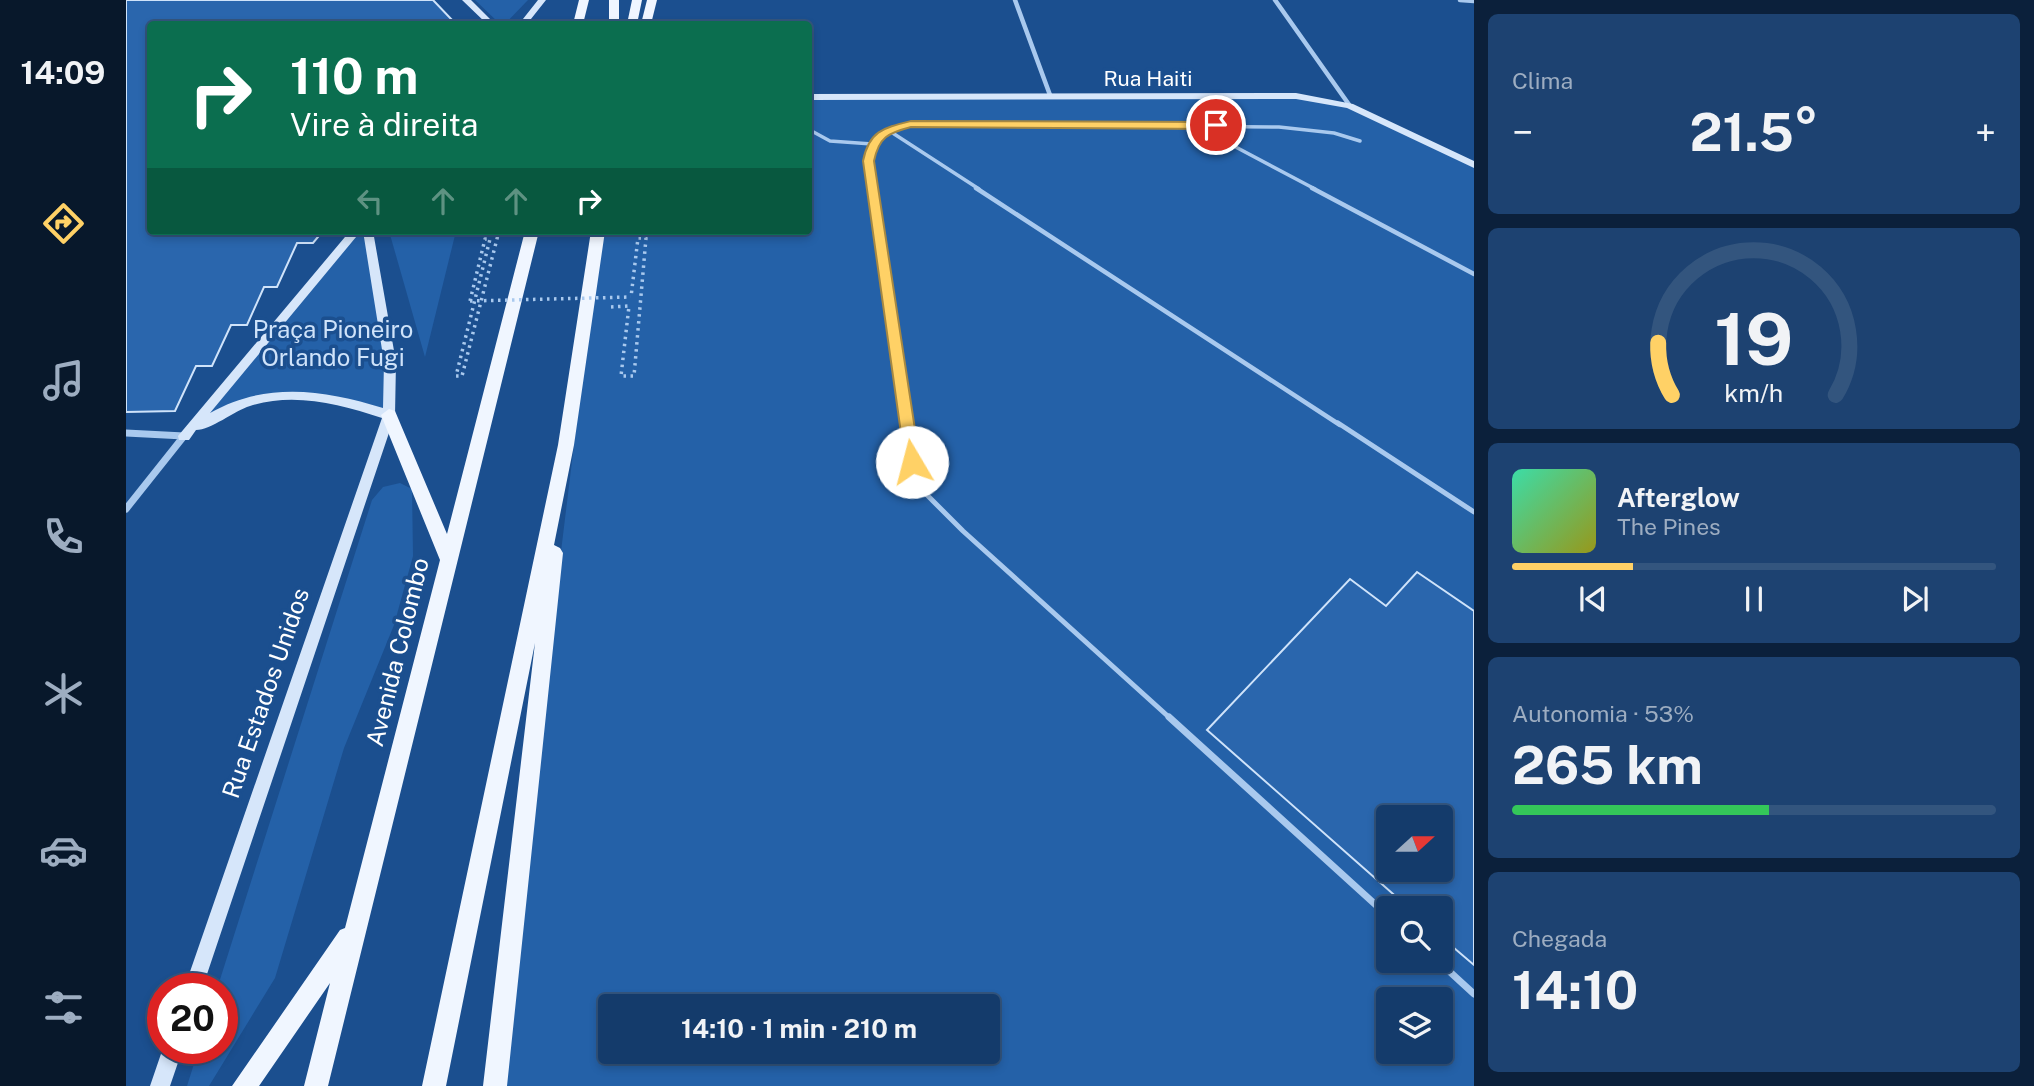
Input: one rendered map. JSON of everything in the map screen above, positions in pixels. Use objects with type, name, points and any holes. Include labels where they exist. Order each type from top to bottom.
[{"type":"main road","points":[[579,21],[584,0]]},
{"type":"main road","points":[[614,0],[614,21]]},
{"type":"main road","points":[[633,21],[637,0]]},
{"type":"main road","points":[[647,21],[652,0]]},
{"type":"main road","name":"Avenida Colombo","points":[[316,1086],[530,235]]},
{"type":"main road","points":[[495,1086],[566,445],[597,235]]},
{"type":"main road","points":[[389,415],[448,558]]},
{"type":"main road","points":[[434,1086],[566,445]]},
{"type":"main road","points":[[244,1086],[354,929]]},
{"type":"street","points":[[466,0],[488,21]]},
{"type":"street","points":[[525,21],[542,0]]},
{"type":"street","points":[[1015,0],[1050,95]]},
{"type":"street","points":[[1275,0],[1350,106]]},
{"type":"street","points":[[1460,0],[1474,1]]},
{"type":"street","name":"Rua Haiti","points":[[812,97],[1296,96],[1350,106],[1474,165]]},
{"type":"street","points":[[126,509],[353,235]]},
{"type":"street","points":[[126,433],[184,436],[216,414],[241,403],[273,395],[309,393],[344,400],[389,415],[390,362],[369,235]]},
{"type":"street","name":"Rua Estados Unidos","points":[[198,973],[389,415]]},
{"type":"street","points":[[160,1086],[168,1064]]},
{"type":"lane","points":[[1360,141],[1312,129],[1195,125],[911,124],[888,130],[872,144],[869,161],[912,462],[927,495],[974,541],[1376,905]]},
{"type":"lane","points":[[1195,125],[1474,274]]},
{"type":"lane","points":[[888,130],[1474,512]]},
{"type":"lane","points":[[812,133],[834,142],[872,144]]},
{"type":"lane","points":[[1451,973],[1474,994]]},
{"type":"path","points":[[475,301],[470,301],[485,239],[490,239],[456,376],[462,376],[498,235]]},
{"type":"path","points":[[481,301],[631,297],[638,238],[646,238],[634,376],[621,376],[629,306],[586,309]]},
{"type":"green space","points":[[475,0],[528,0],[508,21],[497,21]]},
{"type":"green space","points":[[1296,96],[1350,106],[1474,165],[1474,1086],[496,1086],[600,235],[812,235],[812,97]]},
{"type":"green space","name":"Praça Pioneiro Orlando Fugi","points":[[353,235],[369,235],[390,362],[389,415],[311,394],[241,403],[184,436]]},
{"type":"green space","points":[[390,235],[455,235],[425,357]]},
{"type":"green space","points":[[400,483],[412,489],[413,556],[394,625],[344,748],[275,978],[238,1039],[238,973],[222,973],[372,500],[383,487]]},
{"type":"green space","points":[[194,1064],[222,1064],[209,1086],[187,1086]]},
{"type":"building","points":[[126,0],[433,0],[453,21],[147,21],[147,235],[320,235],[313,243],[297,243],[277,287],[264,287],[247,325],[231,325],[212,366],[196,366],[175,411],[126,412]]},
{"type":"building","points":[[1417,572],[1474,611],[1474,965],[1453,947],[1453,896],[1395,896],[1379,882],[1453,882],[1453,805],[1376,805],[1376,879],[1207,730],[1350,579],[1386,606]]},
{"type":"route","points":[[912,462],[869,161],[872,144],[888,130],[911,124],[1216,125]]}]
